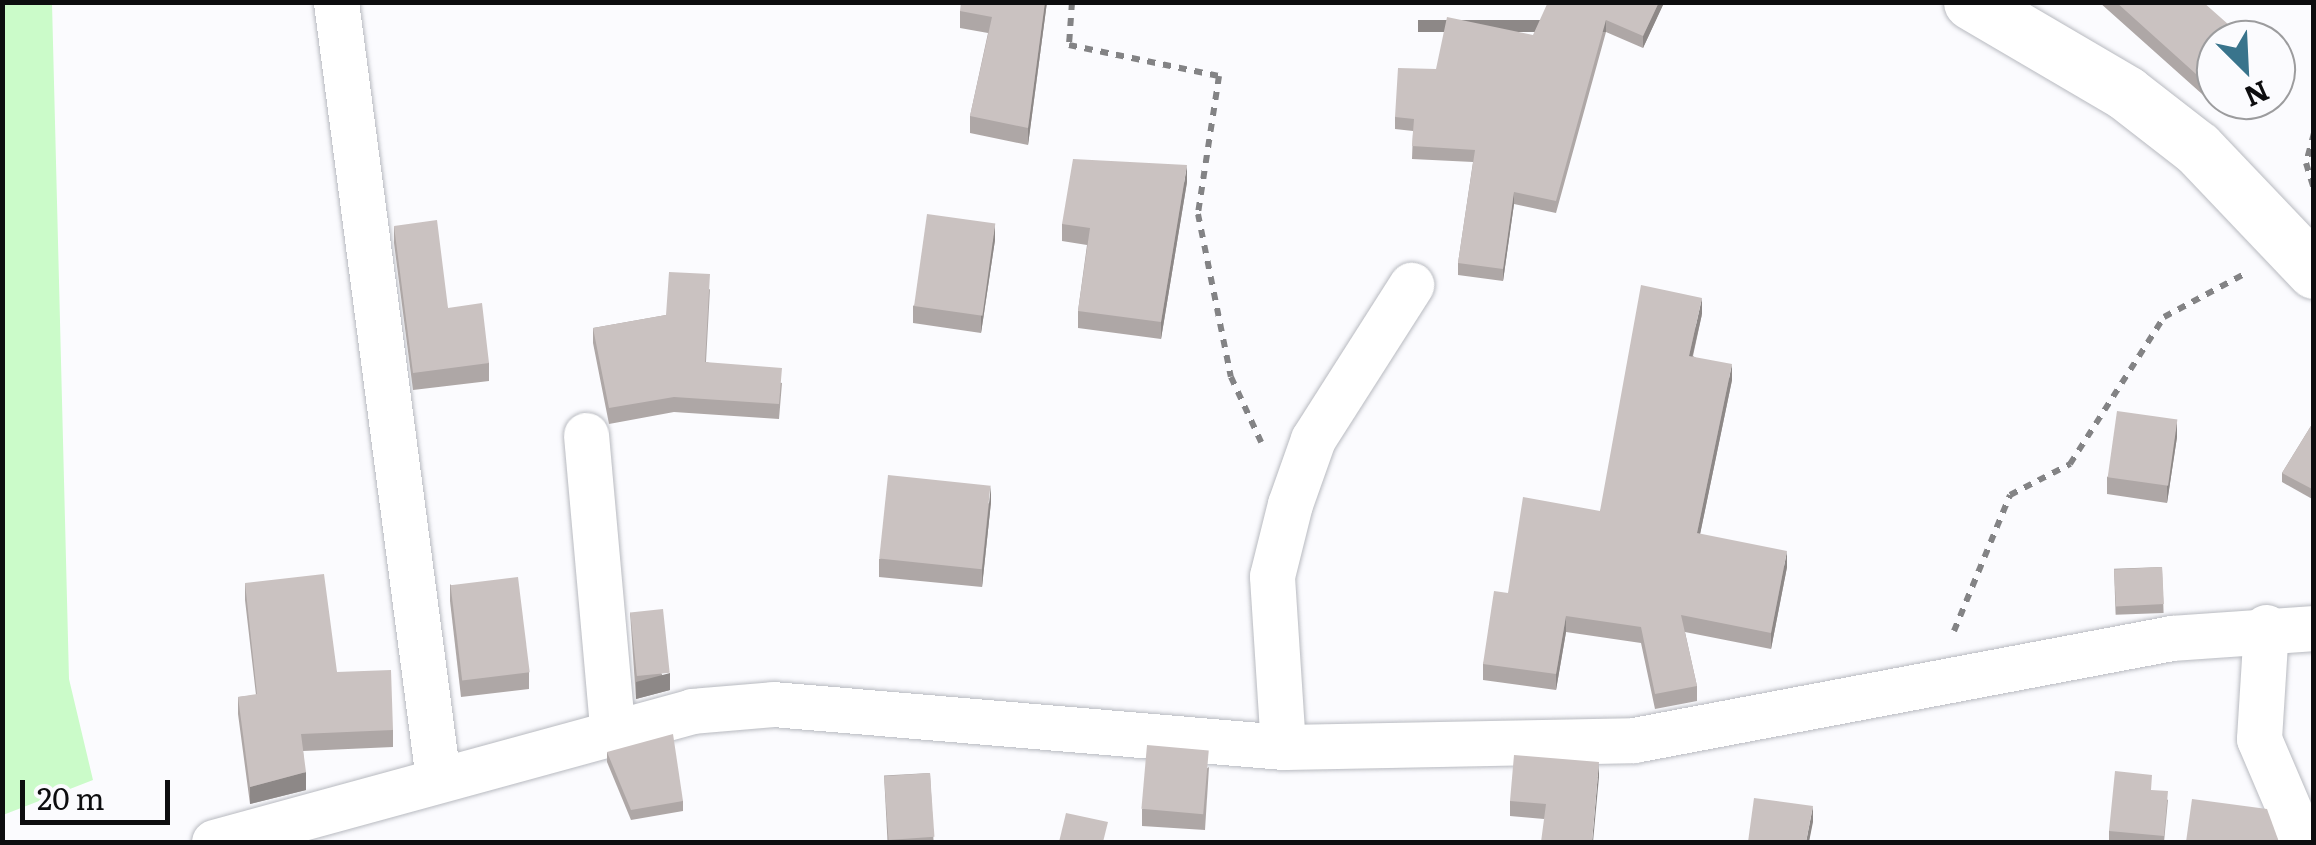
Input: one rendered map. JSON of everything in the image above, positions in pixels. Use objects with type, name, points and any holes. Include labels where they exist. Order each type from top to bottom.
[{"type":"main road","points":[[1971,2],[2126,93],[2198,148],[2302,260]]},
{"type":"street","points":[[336,2],[438,778]]},
{"type":"street","points":[[1283,747],[1272,576],[1290,504],[1313,439],[1411,284]]},
{"type":"street","points":[[586,435],[612,728]]},
{"type":"street","points":[[214,842],[612,728],[773,704],[1283,747],[1634,740],[1933,683],[2266,628],[2314,628]]},
{"type":"street","points":[[2266,628],[2259,739],[2304,842]]},
{"type":"path","points":[[1072,2],[1069,46],[1219,76],[1198,214],[1231,377],[1290,504]]},
{"type":"path","points":[[2314,133],[2306,163],[2314,188]]},
{"type":"path","points":[[1933,683],[2010,495],[2070,464],[2164,316],[2302,260]]},
{"type":"green space","points":[[3,2],[52,3],[69,679],[93,780],[3,815]]},
{"type":"building","points":[[961,2],[1045,2],[1028,128],[970,116],[992,17],[960,11]]},
{"type":"building","points":[[1548,2],[1659,2],[1643,36],[1606,20],[1556,201],[1514,192],[1503,269],[1458,263],[1475,150],[1412,146],[1414,119],[1395,117],[1398,68],[1436,69],[1447,17],[1533,35]]},
{"type":"building","points":[[2116,2],[2203,2],[2223,20],[2196,20],[2196,74]]},
{"type":"building","points":[[1073,159],[1187,165],[1161,322],[1078,311],[1090,228],[1062,224]]},
{"type":"building","points":[[927,214],[995,224],[982,316],[914,306]]},
{"type":"building","points":[[437,220],[448,308],[482,303],[489,363],[413,373],[394,226]]},
{"type":"building","points":[[669,272],[710,274],[705,362],[782,368],[779,404],[674,397],[609,408],[593,328],[666,315]]},
{"type":"building","points":[[1641,285],[1702,298],[1689,356],[1732,364],[1697,533],[1787,551],[1771,633],[1681,615],[1697,686],[1655,694],[1641,627],[1566,616],[1556,674],[1483,664],[1494,591],[1508,593],[1523,497],[1600,511]]},
{"type":"building","points":[[2117,411],[2177,419],[2168,486],[2108,477]]},
{"type":"building","points":[[2314,421],[2314,490],[2282,473]]},
{"type":"building","points":[[888,475],[990,486],[982,569],[879,559]]},
{"type":"building","points":[[2162,567],[2164,604],[2116,606],[2114,570]]},
{"type":"building","points":[[324,574],[337,672],[391,670],[393,730],[301,734],[306,772],[250,787],[238,697],[257,694],[245,583]]},
{"type":"building","points":[[518,577],[530,672],[462,681],[451,585]]},
{"type":"building","points":[[663,609],[670,673],[637,676],[630,612]]},
{"type":"building","points":[[673,734],[683,801],[631,810],[607,752]]},
{"type":"building","points":[[1147,745],[1209,750],[1203,814],[1141,809]]},
{"type":"building","points":[[1514,755],[1599,762],[1592,842],[1541,842],[1546,804],[1510,801]]},
{"type":"building","points":[[2115,771],[2152,775],[2151,790],[2168,791],[2164,836],[2109,831]]},
{"type":"building","points":[[930,773],[934,837],[889,840],[884,776]]},
{"type":"building","points":[[1754,798],[1813,806],[1806,842],[1748,842]]},
{"type":"building","points":[[2192,799],[2267,809],[2279,842],[2186,842]]},
{"type":"building","points":[[1066,813],[1108,822],[1103,842],[1059,842]]}]
